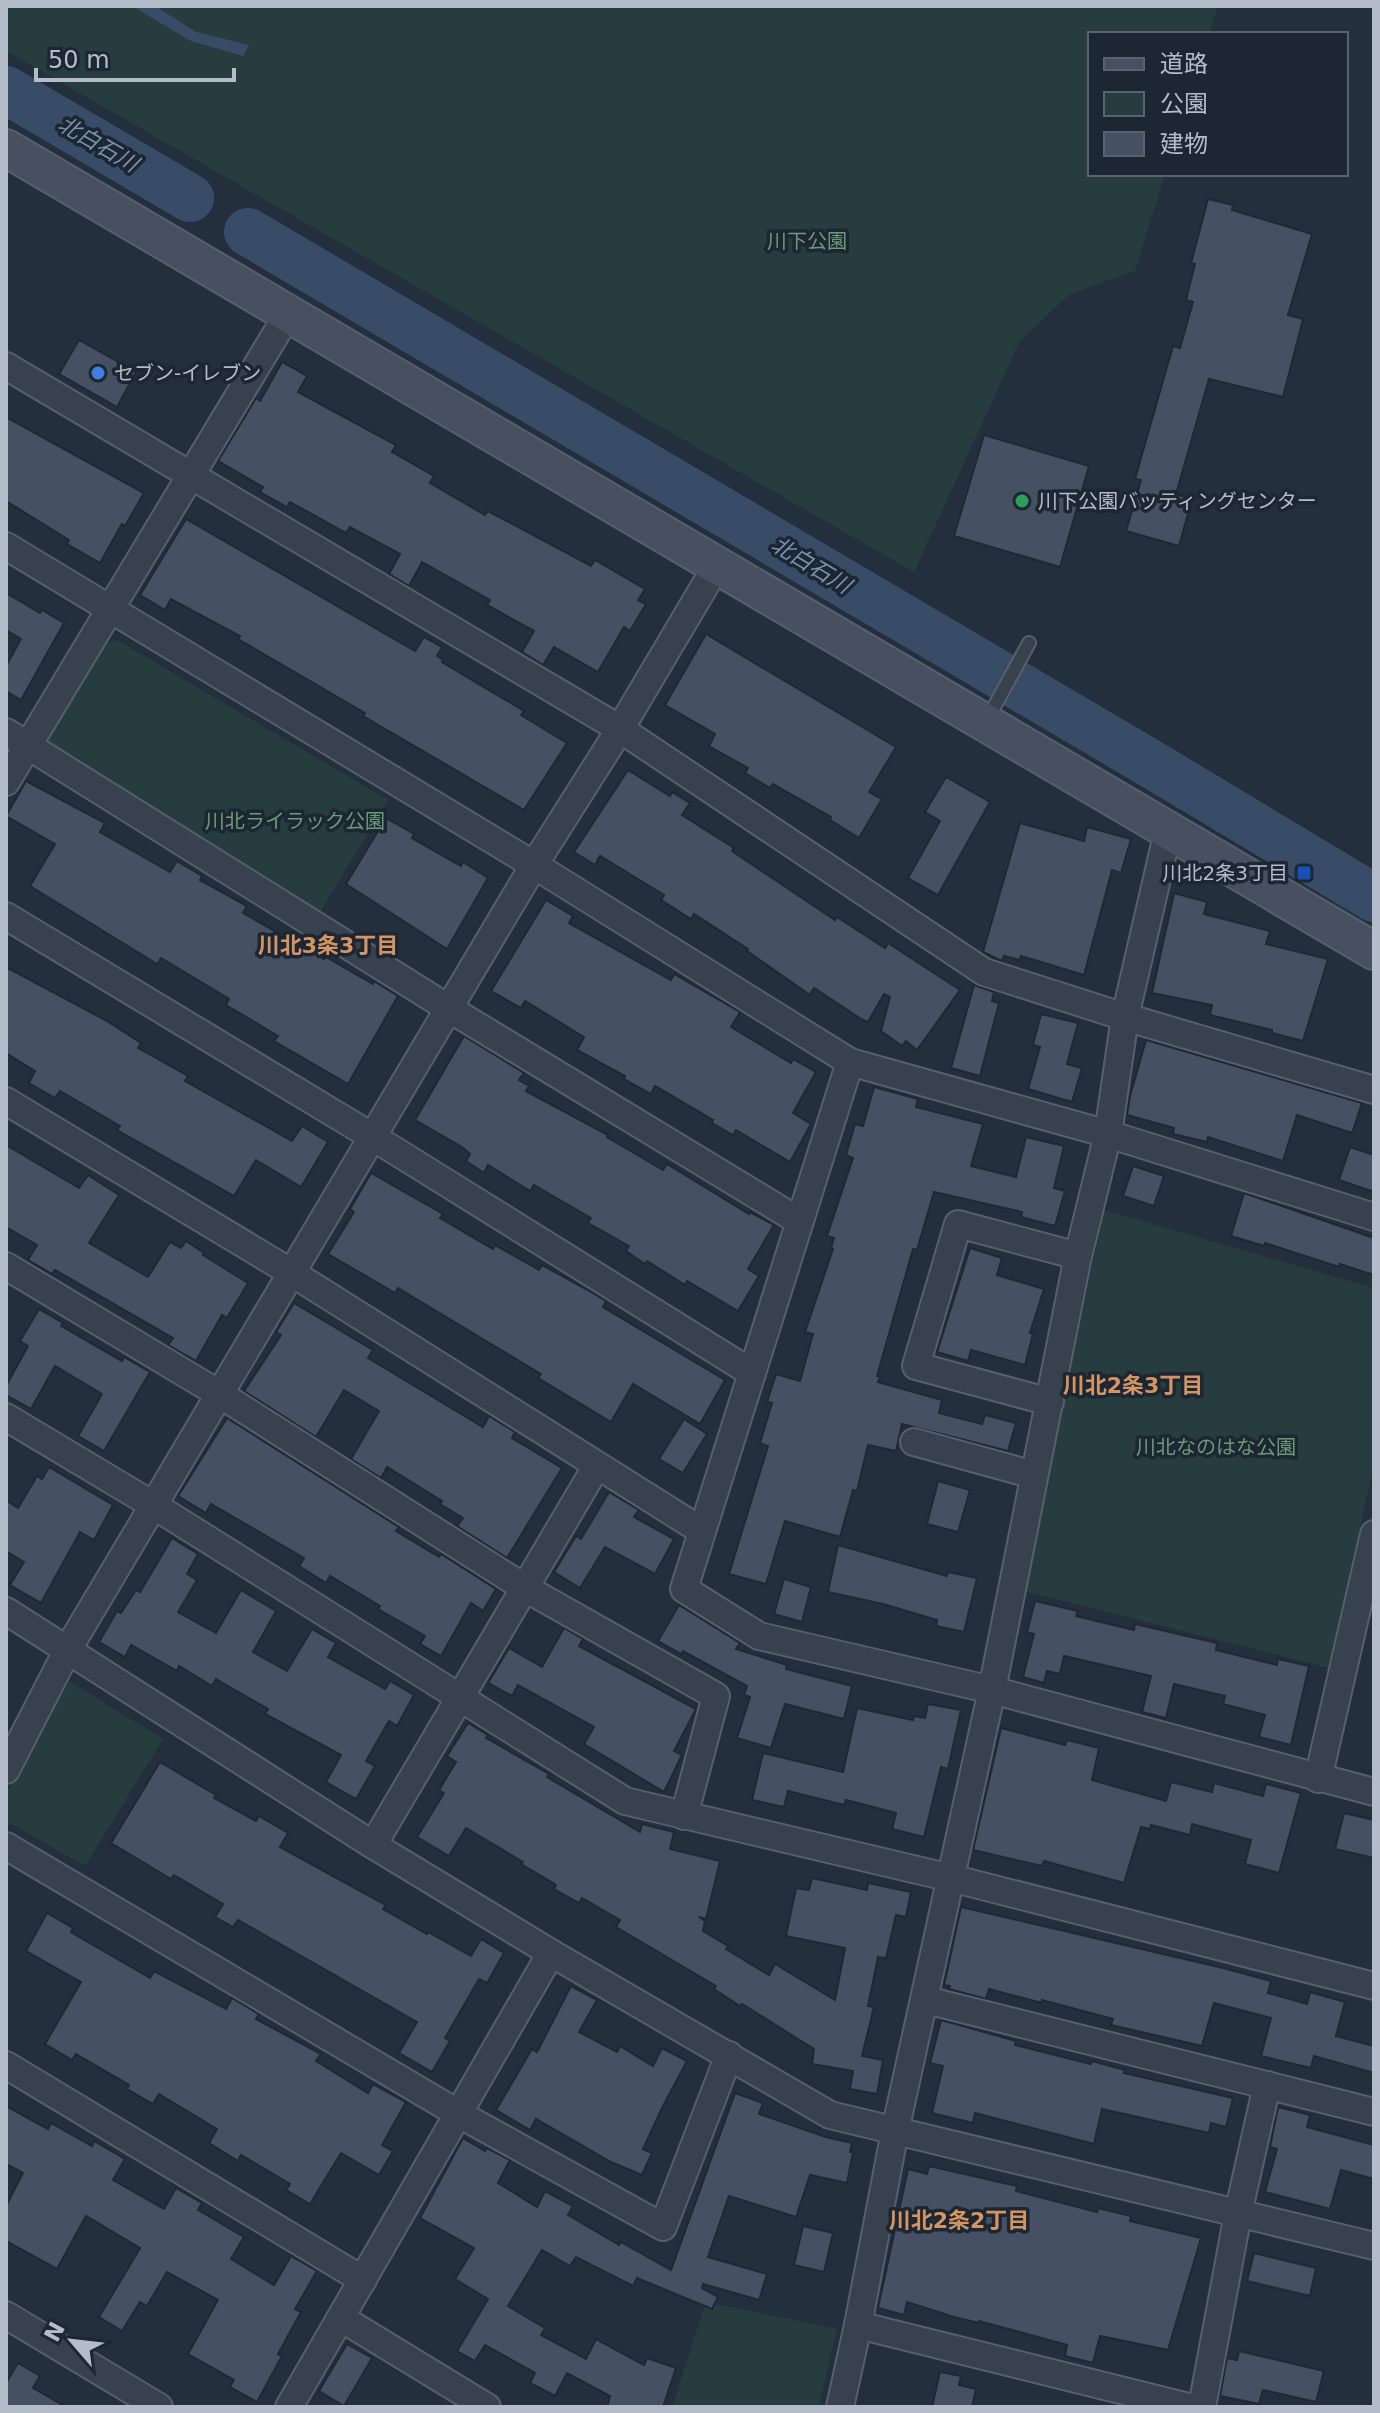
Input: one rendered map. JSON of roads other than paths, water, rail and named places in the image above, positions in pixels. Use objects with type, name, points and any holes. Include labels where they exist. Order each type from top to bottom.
[{"type":"street","points":[[6,148],[716,567],[989,716],[1168,831],[1374,951]]},
{"type":"street","points":[[6,782],[17,739],[111,608],[288,314]]},
{"type":"street","points":[[6,366],[620,729],[984,972],[1374,1090]]},
{"type":"street","points":[[6,546],[534,865],[850,1062],[1108,1134],[1374,1217]]},
{"type":"street","points":[[6,1770],[68,1649],[448,1008],[716,567]]},
{"type":"street","points":[[17,739],[448,1008],[799,1221]]},
{"type":"street","points":[[840,2407],[895,2131],[992,1690],[1078,1256],[1108,1134],[1125,1017],[1168,831]]},
{"type":"street","points":[[6,916],[373,1137],[752,1373]]},
{"type":"street","points":[[850,1062],[684,1589],[759,1636],[992,1690],[1374,1792]]},
{"type":"street","points":[[6,1101],[292,1273],[702,1531]]},
{"type":"street","points":[[1050,1402],[916,1366],[958,1224],[1078,1256]]},
{"type":"street","points":[[6,1266],[221,1395],[525,1588],[716,1696],[684,1816]]},
{"type":"street","points":[[6,1417],[153,1505],[625,1801],[951,1878],[1374,1986]]},
{"type":"street","points":[[914,1442],[1034,1475]]},
{"type":"street","points":[[373,1845],[596,1467]]},
{"type":"street","points":[[1318,1779],[1374,1534]]},
{"type":"street","points":[[6,1611],[373,1845],[551,1953],[830,2115],[1374,2246]]},
{"type":"street","points":[[6,1846],[459,2114],[663,2227],[729,2055]]},
{"type":"street","points":[[289,2407],[551,1953]]},
{"type":"street","points":[[926,2000],[1374,2112]]},
{"type":"street","points":[[6,2065],[363,2280]]},
{"type":"street","points":[[1202,2407],[1238,2214],[1267,2085]]},
{"type":"street","points":[[6,2315],[159,2407]]},
{"type":"street","points":[[341,2318],[487,2407]]},
{"type":"street","points":[[858,2325],[1189,2407]]},
{"type":"lane","points":[[989,716],[1029,643]]},
{"type":"water","points":[[132,6],[155,6],[196,32],[249,45],[243,56],[191,41]]},
{"type":"waterway","name":"北白石川","points":[[6,90],[190,198]]},
{"type":"waterway","name":"北白石川","points":[[248,232],[1374,898]]},
{"type":"place","name":"セブン-イレブン","points":[[98,373]]},
{"type":"place","name":"川下公園バッティングセンター","points":[[1022,501]]},
{"type":"place","name":"川北2条3丁目","points":[[1304,873]]},
{"type":"district","name":"川北3条3丁目","points":[[328,945]]},
{"type":"district","name":"川北2条3丁目","points":[[1133,1385]]},
{"type":"district","name":"川北2条2丁目","points":[[959,2220]]},
{"type":"park label","name":"川下公園","points":[[807,241]]},
{"type":"park label","name":"川北ライラック公園","points":[[295,821]]},
{"type":"park label","name":"川北なのはな公園","points":[[1216,1447]]}]
